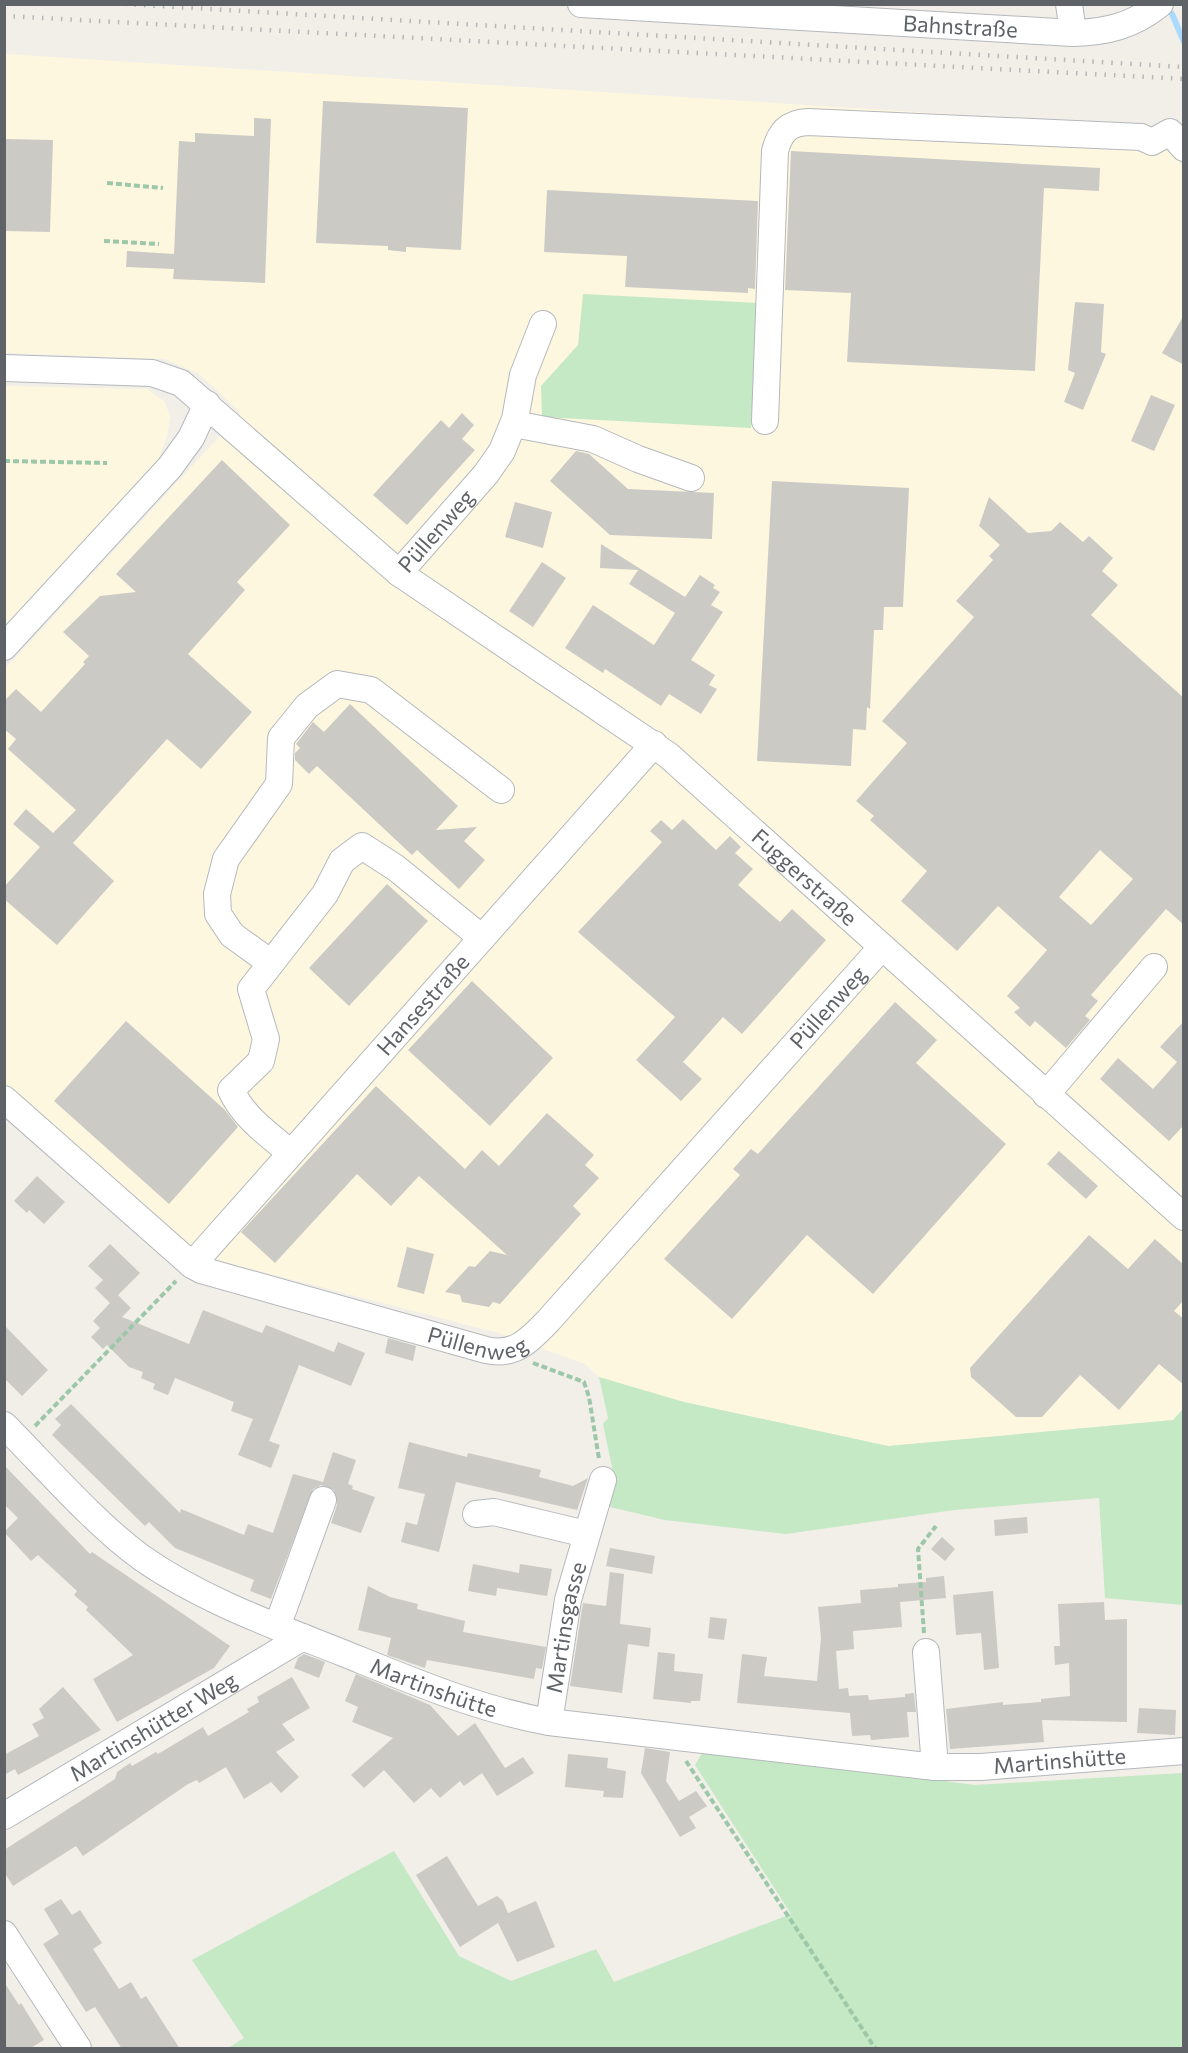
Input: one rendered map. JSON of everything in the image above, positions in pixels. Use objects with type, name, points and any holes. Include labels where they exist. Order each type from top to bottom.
[{"type":"street","name":"Bahnstraße","points":[[581,4],[776,10],[1073,33],[1120,27],[1138,20],[1160,4]]},
{"type":"street","points":[[1069,4],[1073,33]]},
{"type":"street","points":[[765,421],[775,151],[780,136],[791,125],[808,122],[1141,137],[1152,142],[1177,140]]},
{"type":"street","name":"Püllenweg","points":[[4,368],[152,373],[174,379],[207,404],[399,573],[486,474],[502,451],[514,424],[523,375],[543,324]]},
{"type":"street","points":[[4,647],[170,467],[190,438],[207,404]]},
{"type":"street","points":[[514,424],[593,438],[638,459],[691,478]]},
{"type":"street","name":"Fuggerstraße","points":[[399,573],[654,744],[1184,1217]]},
{"type":"street","points":[[271,963],[232,935],[218,914],[217,894],[226,859],[279,784],[281,738],[314,701],[337,684],[371,690],[501,790]]},
{"type":"street","name":"Hansestraße","points":[[192,1265],[654,744]]},
{"type":"street","points":[[291,1153],[258,1126],[235,1100],[231,1090],[261,1061],[266,1039],[250,988],[325,894],[342,861],[362,846],[396,868],[482,938]]},
{"type":"street","name":"Püllenweg","points":[[4,1099],[192,1265],[233,1280],[500,1352],[520,1347],[548,1321],[881,948]]},
{"type":"street","points":[[1046,1095],[1154,967]]},
{"type":"street","name":"Martinshütte","points":[[12,1433],[140,1557],[194,1588],[277,1627],[457,1697],[513,1715],[549,1722],[670,1737],[935,1767],[981,1767],[1184,1750]]},
{"type":"street","name":"Martinsgasse","points":[[549,1722],[568,1600],[603,1480]]},
{"type":"street","points":[[277,1627],[323,1500]]},
{"type":"street","name":"Martinsgasse","points":[[476,1514],[494,1512],[586,1534]]},
{"type":"street","name":"Martinshütter Weg","points":[[4,1816],[303,1637]]},
{"type":"street","points":[[926,1652],[935,1767]]},
{"type":"street","points":[[4,1934],[78,2049]]},
{"type":"path","points":[[107,183],[164,188]]},
{"type":"path","points":[[104,241],[159,243]]},
{"type":"path","points":[[4,461],[107,463]]},
{"type":"path","points":[[12,1433],[192,1265]]},
{"type":"path","points":[[500,1352],[584,1382],[590,1397],[603,1480]]},
{"type":"path","points":[[926,1652],[918,1549],[936,1526]]},
{"type":"path","points":[[670,1737],[875,2049]]},
{"type":"shaded area","points":[[5,54],[1151,127],[1184,168],[1183,1409],[1173,1420],[888,1446],[684,1402],[625,1386],[599,1377],[585,1364],[499,1333],[189,1253],[5,1087],[4,670],[241,413],[199,374],[165,359],[5,353]]},
{"type":"shaded area","points":[[5,386],[147,389],[165,402],[170,417],[167,438],[156,465],[5,630]]},
{"type":"green space","points":[[583,294],[759,303],[751,428],[542,417],[541,386],[578,345]]},
{"type":"green space","points":[[599,1377],[684,1402],[888,1446],[1173,1420],[1183,1409],[1183,1605],[1105,1598],[1099,1498],[954,1510],[786,1534],[665,1520],[606,1506],[614,1477],[603,1424],[608,1418]]},
{"type":"green space","points":[[704,1750],[975,1785],[1183,1773],[1183,2048],[228,2048],[244,2038],[192,1960],[394,1851],[459,1956],[511,1981],[596,1949],[614,1982],[791,1914],[695,1765]]},
{"type":"building","points":[[323,101],[468,108],[461,250],[406,247],[406,252],[388,250],[388,246],[316,243]]},
{"type":"building","points":[[254,118],[271,119],[265,283],[173,279],[174,269],[126,267],[127,251],[174,254],[179,141],[195,142],[195,133],[254,136]]},
{"type":"building","points":[[4,139],[53,140],[50,232],[4,231]]},
{"type":"building","points":[[791,151],[1100,168],[1099,191],[1044,188],[1035,371],[847,362],[851,293],[785,290]]},
{"type":"building","points":[[547,190],[758,201],[755,289],[748,288],[748,293],[625,287],[627,256],[544,252]]},
{"type":"building","points":[[1075,302],[1104,304],[1101,352],[1106,354],[1083,410],[1064,402],[1075,373],[1068,370]]},
{"type":"building","points":[[1184,315],[1184,365],[1162,353]]},
{"type":"building","points":[[1151,395],[1175,405],[1154,451],[1131,441]]},
{"type":"building","points":[[462,413],[474,425],[462,439],[475,450],[407,525],[373,495],[441,420],[449,428]]},
{"type":"building","points":[[576,451],[589,454],[628,489],[714,493],[712,539],[610,535],[550,481]]},
{"type":"building","points":[[222,460],[290,525],[237,582],[245,590],[188,654],[252,712],[201,769],[167,739],[73,843],[114,881],[57,945],[4,899],[4,887],[40,847],[13,824],[26,809],[53,833],[76,810],[8,749],[16,739],[4,729],[4,701],[16,689],[41,712],[85,664],[83,662],[89,656],[63,632],[100,596],[136,592],[116,574]]},
{"type":"building","points":[[772,481],[909,488],[903,607],[884,607],[883,630],[874,630],[870,709],[867,707],[866,730],[853,729],[851,766],[757,761]]},
{"type":"building","points":[[989,497],[1028,533],[1051,531],[1060,522],[1083,542],[1089,536],[1113,558],[1102,571],[1118,585],[1091,615],[1184,698],[1184,925],[1166,909],[1091,995],[1098,1001],[1085,1016],[1090,1020],[1066,1048],[1035,1021],[1030,1027],[1014,1012],[1020,1008],[1007,996],[1047,950],[998,906],[957,951],[901,901],[927,871],[870,820],[874,816],[856,801],[907,743],[882,721],[974,617],[956,601],[993,560],[989,556],[1000,545],[979,526]],"holes":[[[1100,850],[1133,879],[1091,925],[1059,897]]]},
{"type":"building","points":[[515,502],[552,512],[543,548],[505,537]]},
{"type":"building","points":[[601,544],[685,597],[700,575],[715,585],[713,588],[720,592],[711,605],[723,612],[691,660],[715,675],[709,685],[717,689],[701,714],[669,694],[661,706],[605,669],[603,673],[565,648],[593,605],[654,645],[675,613],[629,584],[638,570],[600,568]]},
{"type":"building","points":[[542,562],[566,578],[533,627],[509,611]]},
{"type":"building","points":[[350,704],[458,806],[436,830],[477,827],[464,841],[485,860],[459,889],[417,850],[412,855],[317,766],[309,774],[295,760],[295,753],[300,748],[296,744],[313,722],[324,732]]},
{"type":"building","points":[[683,819],[716,850],[730,836],[741,847],[735,853],[753,869],[738,885],[780,922],[792,909],[826,940],[742,1034],[723,1017],[683,1062],[702,1079],[681,1101],[636,1060],[675,1017],[578,932],[662,842],[650,831],[661,820],[672,830]]},
{"type":"building","points":[[387,884],[428,921],[349,1006],[309,968]]},
{"type":"building","points":[[472,981],[553,1058],[490,1126],[408,1050]]},
{"type":"building","points":[[895,1002],[937,1040],[916,1063],[1006,1144],[873,1294],[807,1235],[732,1319],[664,1259],[740,1175],[733,1169],[751,1149],[758,1154]]},
{"type":"building","points":[[126,1021],[225,1110],[238,1127],[169,1204],[54,1101]]},
{"type":"building","points":[[1184,1021],[1184,1125],[1169,1141],[1100,1079],[1118,1058],[1153,1089],[1177,1062],[1160,1047]]},
{"type":"building","points":[[376,1086],[465,1169],[482,1150],[499,1166],[547,1113],[594,1155],[585,1165],[599,1178],[573,1206],[581,1214],[500,1304],[493,1302],[489,1307],[462,1302],[460,1295],[445,1292],[469,1266],[475,1267],[490,1251],[507,1255],[419,1176],[391,1206],[357,1174],[275,1263],[241,1232]]},
{"type":"building","points":[[1059,1151],[1098,1186],[1086,1199],[1047,1164]]},
{"type":"building","points":[[37,1176],[65,1202],[44,1224],[29,1210],[27,1213],[14,1201]]},
{"type":"building","points":[[1089,1235],[1128,1269],[1155,1239],[1184,1265],[1184,1300],[1174,1311],[1184,1319],[1184,1385],[1159,1364],[1119,1410],[1080,1375],[1042,1417],[1016,1417],[971,1377],[970,1368]]},
{"type":"building","points":[[110,1244],[140,1273],[118,1295],[131,1308],[122,1317],[189,1344],[203,1310],[262,1333],[266,1325],[334,1352],[338,1342],[365,1353],[351,1386],[299,1365],[269,1441],[280,1445],[271,1468],[238,1455],[253,1419],[231,1411],[234,1402],[175,1378],[168,1395],[153,1389],[155,1384],[141,1378],[143,1372],[129,1367],[107,1345],[103,1349],[91,1337],[100,1328],[93,1321],[110,1303],[95,1288],[103,1280],[88,1266]]},
{"type":"building","points":[[407,1247],[434,1254],[424,1294],[397,1287]]},
{"type":"building","points":[[4,1325],[48,1370],[22,1396],[4,1378]]},
{"type":"building","points":[[388,1338],[416,1346],[413,1361],[385,1353]]},
{"type":"building","points":[[71,1404],[180,1513],[181,1509],[244,1535],[248,1524],[273,1533],[293,1474],[323,1482],[333,1452],[356,1460],[348,1484],[353,1486],[352,1489],[375,1497],[361,1533],[331,1523],[337,1505],[334,1490],[321,1485],[313,1489],[271,1599],[250,1591],[254,1580],[175,1548],[149,1522],[145,1526],[52,1435],[61,1425],[55,1419]]},
{"type":"building","points":[[409,1442],[467,1457],[468,1453],[541,1470],[539,1477],[573,1486],[588,1478],[577,1510],[456,1482],[439,1552],[401,1542],[406,1522],[417,1525],[425,1494],[398,1488]]},
{"type":"building","points":[[4,1465],[90,1554],[92,1552],[230,1646],[214,1668],[117,1722],[93,1679],[133,1655],[86,1610],[88,1607],[74,1595],[77,1591],[38,1555],[31,1561],[4,1532],[18,1518],[4,1504]]},
{"type":"building","points":[[1027,1517],[1028,1533],[995,1536],[994,1520]]},
{"type":"building","points":[[942,1537],[955,1549],[945,1561],[931,1549]]},
{"type":"building","points":[[610,1548],[655,1556],[652,1574],[606,1566]]},
{"type":"building","points":[[473,1564],[519,1573],[520,1564],[552,1569],[547,1596],[497,1588],[496,1596],[468,1591]]},
{"type":"building","points":[[610,1572],[624,1574],[620,1624],[651,1628],[649,1647],[628,1644],[622,1693],[570,1686],[583,1603],[606,1606]]},
{"type":"building","points":[[944,1576],[946,1598],[900,1602],[902,1627],[853,1631],[854,1649],[836,1651],[839,1689],[848,1688],[849,1696],[868,1695],[869,1700],[905,1697],[905,1694],[914,1693],[916,1712],[907,1712],[909,1737],[871,1740],[870,1735],[852,1736],[850,1713],[737,1703],[742,1654],[767,1657],[764,1676],[817,1681],[821,1638],[818,1607],[861,1603],[860,1590],[898,1587],[898,1584],[926,1582],[926,1578]]},
{"type":"building","points":[[368,1586],[390,1597],[418,1604],[417,1609],[465,1621],[463,1632],[546,1647],[542,1669],[536,1668],[534,1679],[427,1660],[425,1668],[387,1655],[391,1638],[358,1630]]},
{"type":"building","points":[[993,1591],[999,1668],[984,1670],[981,1633],[956,1635],[953,1595]]},
{"type":"building","points":[[1104,1602],[1105,1620],[1127,1619],[1127,1722],[1042,1720],[1044,1742],[950,1749],[946,1709],[1003,1702],[1003,1705],[1041,1702],[1041,1699],[1070,1696],[1069,1663],[1055,1665],[1054,1646],[1060,1646],[1058,1604]]},
{"type":"building","points":[[710,1617],[727,1619],[724,1640],[708,1638]]},
{"type":"building","points":[[658,1652],[675,1654],[674,1671],[703,1674],[700,1701],[691,1701],[691,1703],[653,1699]]},
{"type":"building","points":[[304,1654],[325,1662],[319,1678],[294,1668],[298,1658]]},
{"type":"building","points":[[356,1674],[430,1705],[458,1736],[475,1723],[505,1768],[523,1757],[534,1773],[497,1796],[482,1773],[464,1786],[460,1781],[440,1798],[431,1788],[414,1803],[384,1770],[364,1788],[351,1775],[393,1738],[352,1722],[358,1707],[345,1701]]},
{"type":"building","points":[[292,1677],[310,1708],[282,1724],[295,1740],[276,1752],[299,1777],[281,1793],[271,1782],[244,1799],[226,1767],[199,1783],[197,1780],[188,1784],[83,1856],[76,1846],[13,1886],[4,1872],[4,1850],[115,1779],[117,1772],[130,1763],[132,1766],[156,1752],[158,1754],[203,1727],[208,1736],[249,1712],[247,1709],[259,1702],[257,1697]]},
{"type":"building","points":[[63,1687],[101,1730],[18,1775],[15,1769],[4,1775],[4,1755],[39,1736],[32,1724],[44,1718],[39,1709]]},
{"type":"building","points":[[1139,1708],[1176,1710],[1175,1735],[1137,1733]]},
{"type":"building","points":[[645,1748],[670,1752],[666,1781],[679,1801],[696,1791],[707,1806],[689,1817],[696,1828],[680,1837],[641,1773]]},
{"type":"building","points":[[568,1754],[608,1758],[607,1768],[626,1771],[623,1798],[603,1797],[604,1791],[565,1787]]},
{"type":"building","points":[[447,1856],[478,1906],[497,1896],[503,1901],[508,1913],[536,1901],[555,1947],[517,1962],[498,1923],[460,1947],[416,1875]]},
{"type":"building","points":[[61,1899],[72,1915],[80,1910],[102,1943],[93,1949],[119,1989],[131,1982],[141,1999],[146,1996],[180,2049],[122,2049],[95,2007],[86,2012],[43,1944],[59,1934],[44,1909]]},
{"type":"building","points":[[4,1982],[19,2005],[21,2003],[44,2040],[29,2049],[4,2049]]},
{"type":"waterway","points":[[1172,14],[1184,42]]},
{"type":"railway","points":[[125,4],[1184,67]]},
{"type":"railway","points":[[4,16],[1184,79]]}]
